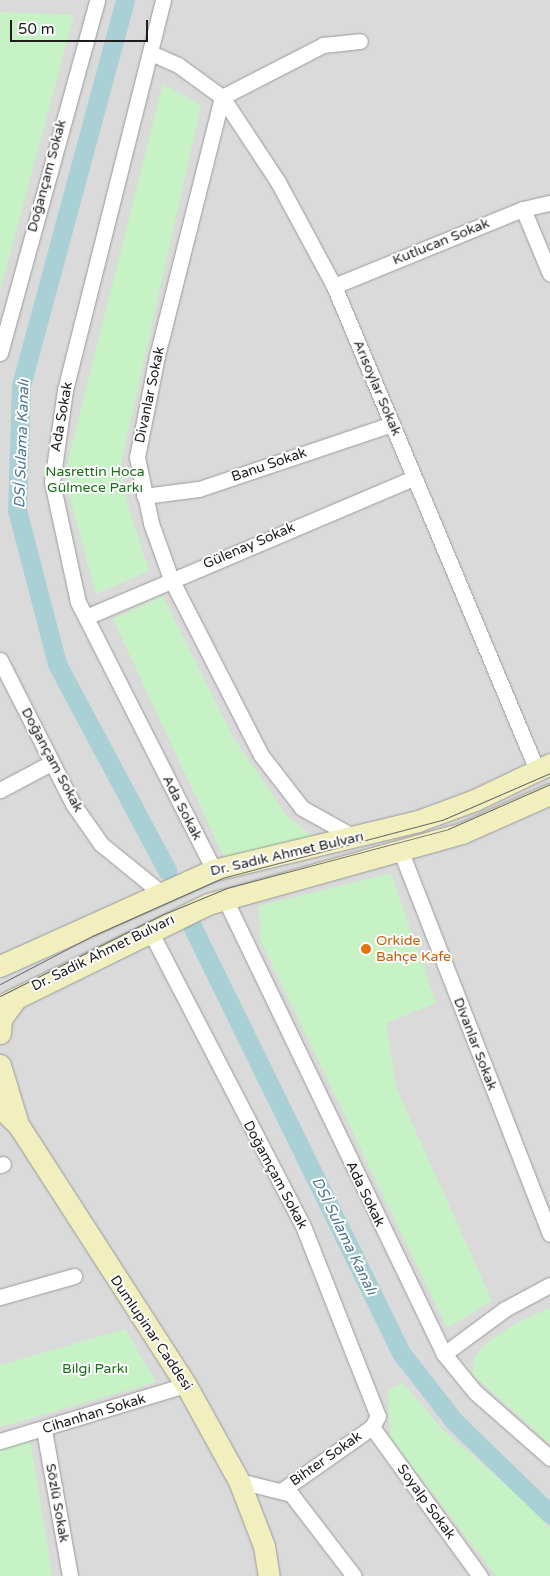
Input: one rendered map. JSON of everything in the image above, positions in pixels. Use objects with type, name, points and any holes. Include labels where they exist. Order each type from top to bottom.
[{"type":"main road","name":"Dr. Sadık Ahmet Bulvarı","points":[[0,966],[160,892],[214,870],[356,838],[475,800],[544,767]]},
{"type":"main road","name":"Dr. Sadık Ahmet Bulvarı","points":[[216,901],[401,852],[462,833],[550,794]]},
{"type":"main road","name":"Dr. Sadik Ahmet Bulvarı","points":[[9,1001],[149,929],[216,901]]},
{"type":"main road","points":[[0,1033],[1,1019],[9,1001]]},
{"type":"main road","points":[[0,1065],[19,1126]]},
{"type":"main road","name":"Dumlupinar Caddesi","points":[[0,1107],[19,1126],[186,1385],[239,1481],[264,1546],[269,1576]]},
{"type":"street","name":"Doğançam Sokak","points":[[0,353],[97,0]]},
{"type":"street","name":"Ada Sokak","points":[[163,0],[66,390],[52,482],[78,602],[214,870]]},
{"type":"street","points":[[222,97],[323,45],[360,41]]},
{"type":"street","name":"Arısoylar Sokak","points":[[151,53],[178,65],[222,97],[278,182],[334,286],[414,478],[544,767]]},
{"type":"street","name":"Divanlar Sokak","points":[[222,97],[140,438],[137,457],[144,496],[171,579],[261,756],[280,784],[302,808],[356,838]]},
{"type":"street","name":"Kutlucan Sokak","points":[[334,286],[523,209],[550,203]]},
{"type":"street","points":[[523,209],[550,274]]},
{"type":"street","name":"Banu Sokak","points":[[144,496],[199,489],[392,424]]},
{"type":"street","name":"Gülenay Sokak","points":[[86,617],[171,579],[414,478]]},
{"type":"street","name":"Doğançam Sokak","points":[[0,660],[52,763],[101,844],[160,892]]},
{"type":"street","points":[[0,790],[52,763]]},
{"type":"street","name":"Divanlar Sokak","points":[[401,852],[550,1234]]},
{"type":"street","name":"Ada Sokak","points":[[216,901],[444,1354],[474,1392],[550,1458]]},
{"type":"street","name":"Doğamçam Sokak","points":[[149,929],[302,1226],[378,1416],[372,1427]]},
{"type":"street","points":[[0,1298],[74,1276]]},
{"type":"street","points":[[444,1354],[505,1309],[550,1285]]},
{"type":"street","name":"Cihanhan Sokak","points":[[0,1441],[44,1430],[186,1385]]},
{"type":"street","name":"Bihter Sokak","points":[[281,1490],[372,1427]]},
{"type":"street","name":"Soyalp Sokak","points":[[372,1427],[480,1576]]},
{"type":"street","name":"Sözlü Sokak","points":[[44,1430],[70,1576]]},
{"type":"street","points":[[239,1481],[291,1494],[354,1576]]},
{"type":"shaded area","points":[[0,0],[550,0],[550,1576],[0,1576]]},
{"type":"green space","points":[[0,12],[74,15],[0,291]]},
{"type":"green space","name":"Nasrettin Hoca Gülmece Parkı","points":[[163,84],[201,105],[121,463],[127,503],[149,571],[96,594],[66,483],[68,461]]},
{"type":"green space","points":[[163,596],[234,739],[287,816],[315,838],[224,857],[113,619]]},
{"type":"green space","points":[[391,873],[436,1003],[386,1023],[396,1087],[492,1301],[447,1328],[260,939],[259,906]]},
{"type":"green space","points":[[550,1308],[550,1444],[472,1374],[475,1356],[488,1342],[516,1323]]},
{"type":"green space","name":"Bilgi Parkı","points":[[125,1329],[156,1382],[0,1427],[0,1365]]},
{"type":"green space","points":[[403,1383],[442,1429],[536,1511],[550,1529],[550,1576],[496,1576],[390,1437],[388,1390]]},
{"type":"green space","points":[[30,1440],[52,1576],[0,1576],[0,1449]]},
{"type":"waterway","name":"DSİ Sulama Kanalı","points":[[125,0],[21,386],[17,510],[57,664],[167,870]]},
{"type":"waterway","name":"DSİ Sulama Kanalı","points":[[190,922],[402,1354],[454,1421],[550,1514]]},
{"type":"tram line","points":[[0,984],[92,936],[222,878],[442,820],[550,773]]},
{"type":"tram line","points":[[0,996],[164,914],[227,888],[448,829],[550,784]]},
{"type":"place","name":"Orkide Bahçe Kafe","points":[[366,949]]}]
